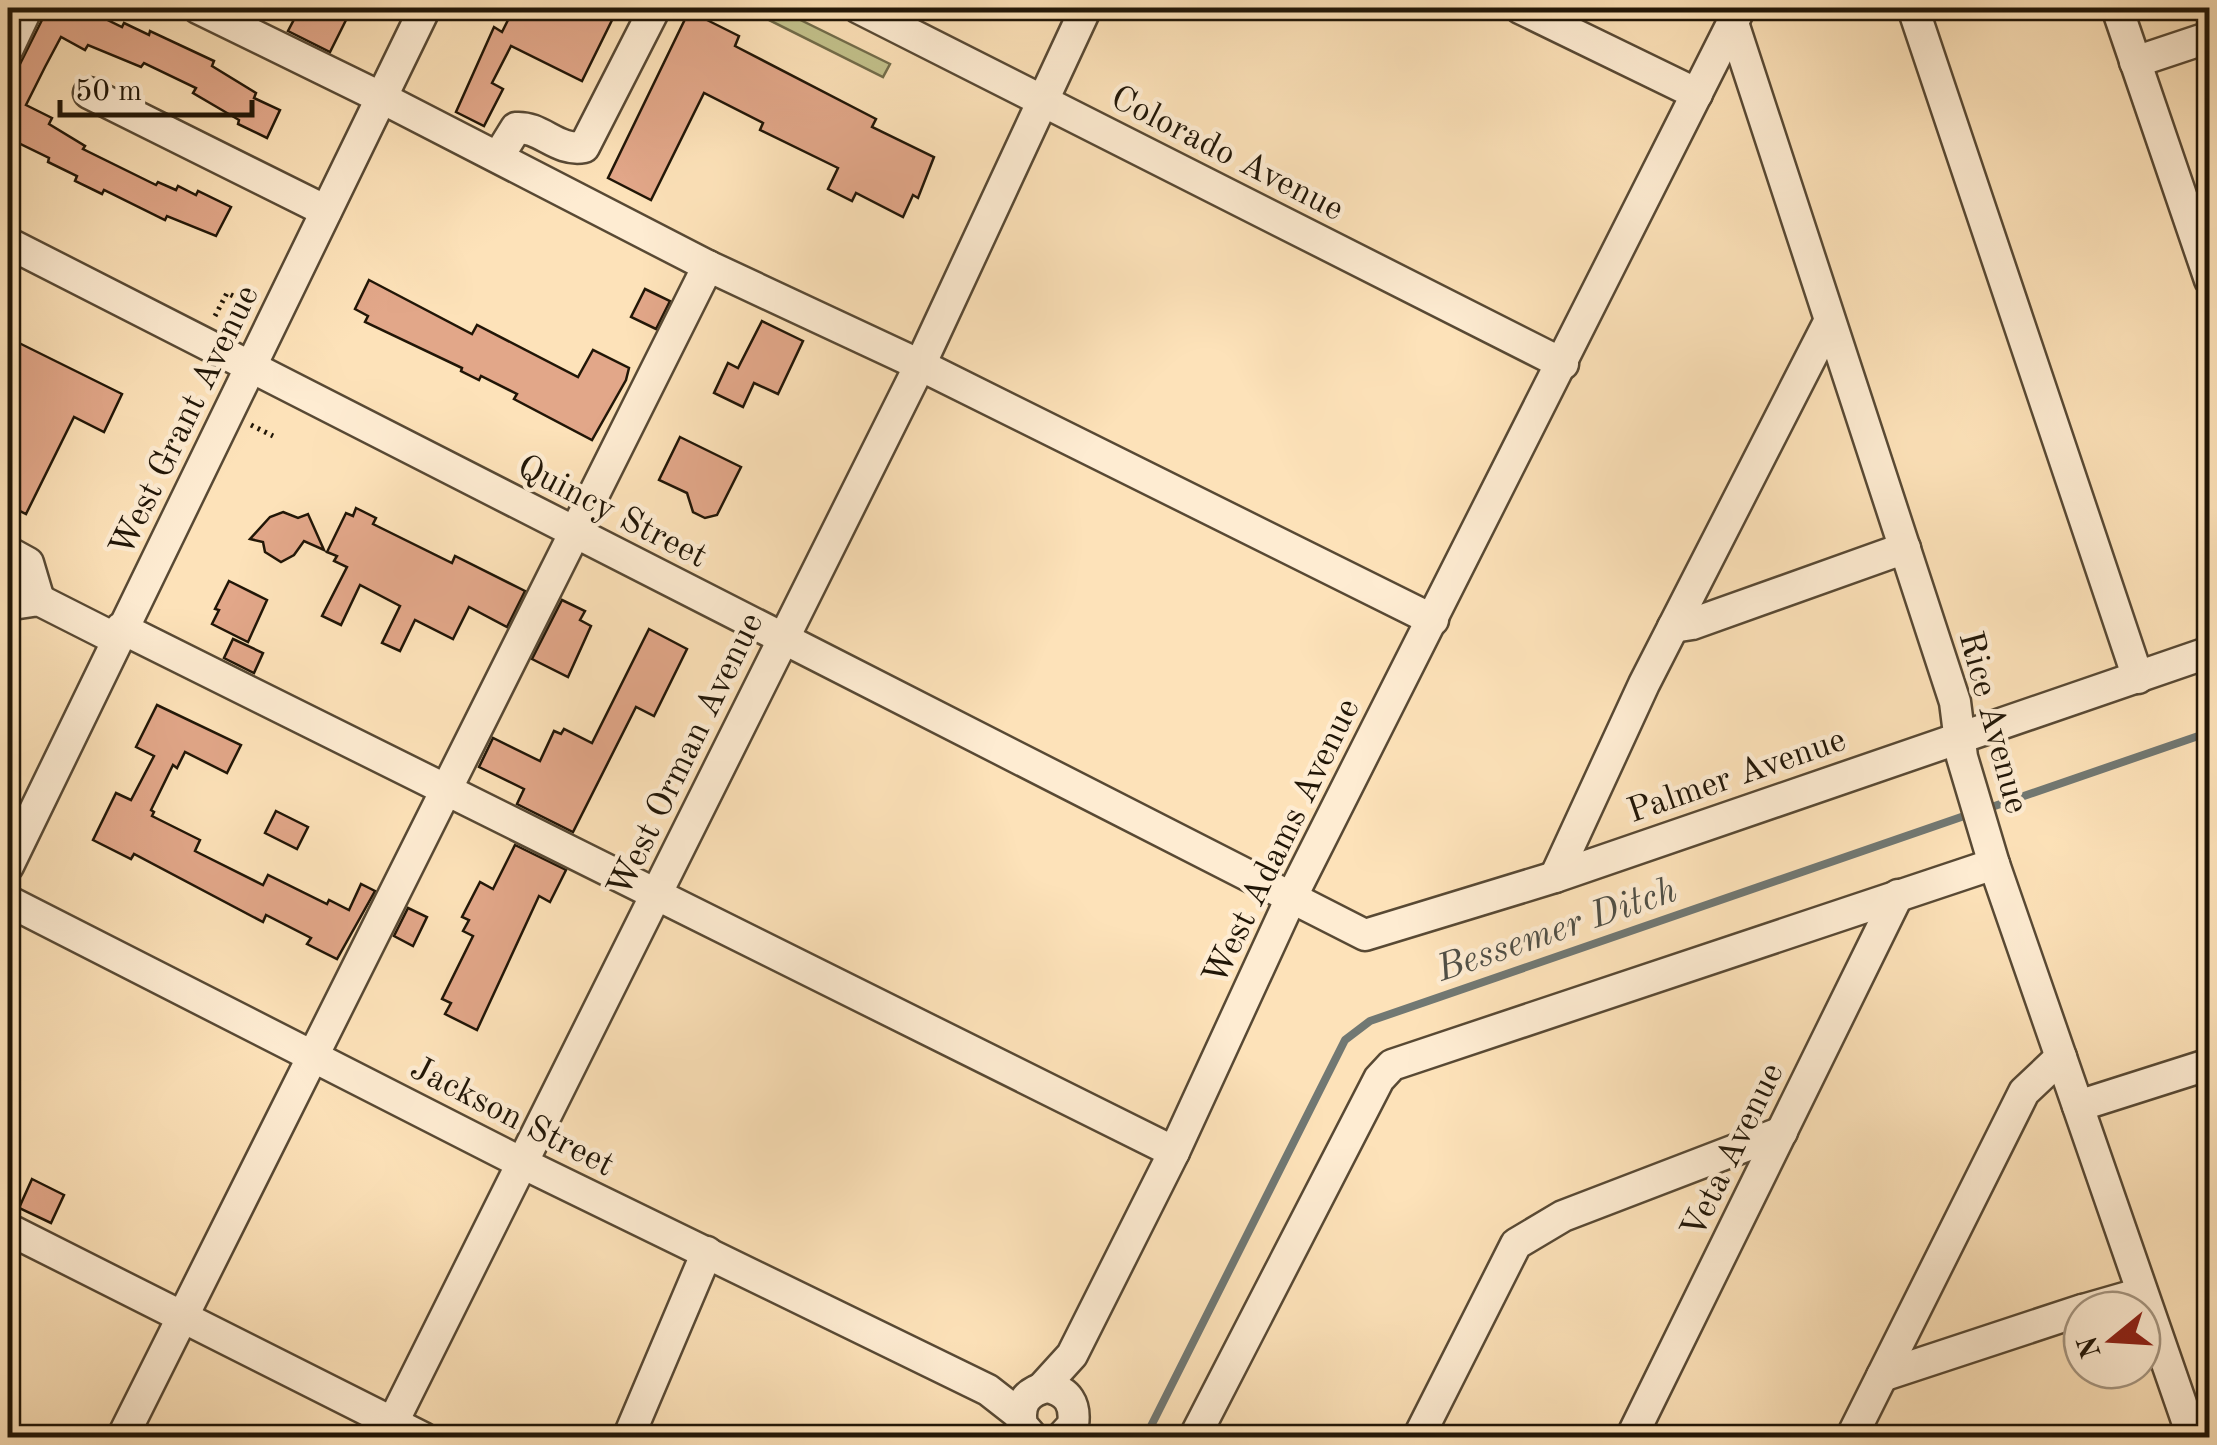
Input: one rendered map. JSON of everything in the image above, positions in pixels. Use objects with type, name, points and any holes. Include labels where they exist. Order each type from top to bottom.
[{"type":"street","points":[[8,48],[28,8]]},
{"type":"street","points":[[198,8],[708,266],[920,365],[1433,620]]},
{"type":"street","name":"West Grant Avenue","points":[[8,866],[425,8]]},
{"type":"street","points":[[498,157],[516,128],[525,127],[569,150],[584,147],[655,8]]},
{"type":"street","name":"Colorado Avenue","points":[[859,8],[1563,364]]},
{"type":"street","name":"West Orman Avenue","points":[[389,1430],[920,365],[1086,8]]},
{"type":"street","points":[[1520,8],[1697,94]]},
{"type":"street","points":[[1913,8],[2138,678]]},
{"type":"street","points":[[2117,8],[2204,247],[2210,280]]},
{"type":"street","name":"West Adams Avenue","points":[[1052,1422],[1072,1356],[1174,1152],[1291,898],[1741,13]]},
{"type":"street","name":"Rice Avenue","points":[[1741,13],[1829,322],[1955,702],[1962,757],[1994,864],[2141,1290]]},
{"type":"street","points":[[2136,62],[2210,37]]},
{"type":"street","points":[[89,93],[326,211]]},
{"type":"street","name":"Quincy Street","points":[[8,242],[1291,898]]},
{"type":"street","points":[[122,1438],[316,1057],[708,266]]},
{"type":"street","points":[[1555,877],[1674,627],[1829,322]]},
{"type":"street","points":[[1674,627],[1692,624],[1904,548]]},
{"type":"street","points":[[8,552],[28,563],[39,600]]},
{"type":"street","points":[[8,597],[19,603],[39,600],[118,633],[448,790],[1174,1152]]},
{"type":"street","name":"Palmer Avenue","points":[[1291,898],[1364,935],[1555,877],[2210,652]]},
{"type":"street","points":[[1194,1438],[1379,1079],[1392,1066],[1994,864]]},
{"type":"street","name":"Veta Avenue","points":[[1631,1438],[1898,895]]},
{"type":"street","name":"Jackson Street","points":[[8,902],[522,1163],[1052,1422]]},
{"type":"street","points":[[1851,1438],[2024,1092],[2061,1057]]},
{"type":"street","points":[[2078,1106],[2210,1064]]},
{"type":"street","points":[[1418,1438],[1516,1244],[1563,1216],[1782,1132]]},
{"type":"street","points":[[8,1229],[181,1316],[389,1430],[423,1438]]},
{"type":"street","points":[[628,1438],[707,1252]]},
{"type":"street","points":[[1882,1376],[2062,1317]]},
{"type":"street","name":"Rice Avenue","points":[[2162,1351],[2192,1438]]},
{"type":"path","points":[[215,316],[227,293],[248,304]]},
{"type":"path","points":[[251,425],[274,436]]},
{"type":"shaded area","points":[[745,8],[776,8],[890,64],[883,77]]},
{"type":"building","points":[[48,8],[83,8],[122,27],[124,23],[149,35],[150,31],[214,61],[212,66],[256,93],[254,98],[280,110],[267,138],[238,124],[239,120],[193,93],[196,88],[144,63],[141,67],[88,45],[85,50],[61,37],[45,67],[26,105],[52,118],[49,124],[85,146],[83,149],[156,185],[158,182],[176,190],[178,186],[196,195],[198,191],[231,207],[216,236],[167,216],[165,220],[104,190],[102,194],[75,181],[77,176],[48,162],[49,158],[10,139],[8,144],[8,88]]},
{"type":"building","points":[[300,8],[352,8],[330,52],[288,31]]},
{"type":"building","points":[[514,8],[618,8],[582,81],[511,46],[492,83],[503,89],[484,126],[456,112],[494,27],[502,32]]},
{"type":"building","points":[[689,11],[739,36],[735,46],[876,119],[872,127],[934,157],[918,198],[913,195],[903,217],[856,193],[852,201],[828,189],[838,168],[760,130],[763,123],[704,93],[651,200],[608,178]]},
{"type":"building","points":[[369,280],[472,334],[477,325],[578,377],[593,350],[629,368],[626,380],[592,440],[514,399],[517,394],[481,376],[479,380],[365,322],[368,316],[355,309]]},
{"type":"building","points":[[645,289],[670,301],[656,329],[631,317]]},
{"type":"building","points":[[762,321],[803,341],[778,394],[754,383],[743,407],[714,393],[728,363],[738,368]]},
{"type":"building","points":[[13,340],[122,394],[104,432],[74,417],[26,514],[8,505],[8,351]]},
{"type":"building","points":[[680,437],[741,467],[717,515],[705,518],[693,512],[687,493],[659,480]]},
{"type":"building","points":[[356,508],[376,518],[373,524],[452,563],[455,556],[525,591],[507,627],[469,607],[453,639],[415,620],[400,651],[382,643],[400,606],[360,585],[341,625],[322,616],[347,567],[327,552],[346,513],[353,516]]},
{"type":"building","points":[[283,512],[298,518],[308,514],[324,550],[304,541],[294,555],[281,562],[265,552],[263,542],[250,539],[270,517]]},
{"type":"building","points":[[229,581],[267,600],[248,642],[212,624]]},
{"type":"building","points":[[562,600],[585,611],[580,620],[591,626],[568,677],[532,659]]},
{"type":"building","points":[[649,629],[687,649],[654,716],[636,707],[573,832],[517,804],[524,789],[479,767],[493,738],[540,761],[554,731],[561,734],[564,729],[592,743]]},
{"type":"building","points":[[233,639],[263,653],[254,673],[224,658]]},
{"type":"building","points":[[157,705],[241,745],[227,773],[185,752],[177,768],[173,765],[151,810],[152,816],[200,840],[195,851],[263,885],[268,875],[327,904],[329,900],[349,910],[361,884],[375,891],[337,959],[307,944],[311,938],[266,915],[263,922],[134,854],[131,859],[93,840],[116,793],[131,800],[154,756],[136,747]]},
{"type":"building","points":[[276,811],[308,827],[297,849],[265,833]]},
{"type":"building","points":[[515,845],[566,870],[550,902],[539,896],[477,1030],[445,1014],[451,1003],[442,999],[473,936],[463,931],[469,920],[462,917],[480,882],[493,889]]},
{"type":"building","points":[[408,908],[427,917],[413,946],[394,936]]},
{"type":"building","points":[[32,1179],[64,1195],[51,1223],[19,1208]]},
{"type":"waterway","name":"Bessemer Ditch","points":[[1983,810],[2210,732]]},
{"type":"waterway","name":"Bessemer Ditch","points":[[1145,1438],[1345,1040],[1370,1021],[1970,814]]}]
